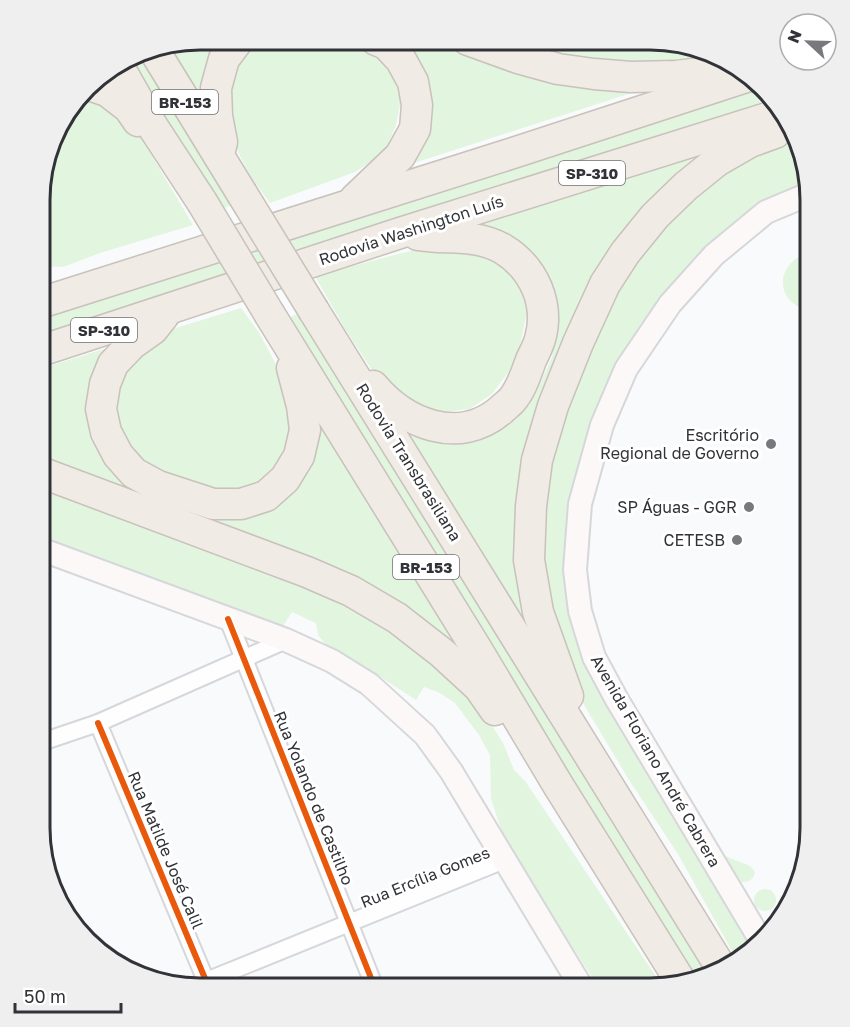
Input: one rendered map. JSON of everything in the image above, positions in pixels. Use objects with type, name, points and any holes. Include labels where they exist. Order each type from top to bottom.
[{"type":"highway","points":[[219,157],[222,142],[217,116],[216,88],[224,59],[231,50]]},
{"type":"highway","points":[[349,204],[400,156],[415,129],[417,105],[413,82],[401,60],[392,50]]},
{"type":"highway","points":[[496,50],[558,69],[594,74],[631,77],[676,76],[724,69]]},
{"type":"highway","name":"Rodovia Transbrasiliana","points":[[158,56],[717,961]]},
{"type":"highway","name":"BR-153","points":[[122,72],[153,127],[202,202],[677,975]]},
{"type":"highway","name":"SP-310","points":[[50,300],[739,79]]},
{"type":"highway","points":[[99,89],[107,91],[129,108],[137,120],[153,127]]},
{"type":"highway","name":"Rodovia Washington Luís","points":[[50,348],[400,233],[774,116]]},
{"type":"highway","points":[[599,770],[591,741],[570,700],[538,612],[529,560],[531,507],[537,460],[553,406],[578,343],[605,284],[625,253],[655,216],[686,186],[717,161],[750,142],[782,129]]},
{"type":"highway","points":[[349,366],[406,415],[428,425],[450,429],[476,426],[492,418],[512,401],[525,378],[540,339],[543,318],[541,298],[533,279],[520,262],[502,249],[480,240],[458,237],[434,238],[400,233]]},
{"type":"highway","points":[[50,282],[99,284]]},
{"type":"highway","points":[[168,308],[153,329],[132,344],[113,364],[105,384],[101,409],[106,432],[118,455],[134,473],[158,486],[213,504],[241,504],[266,496],[285,479],[299,456],[305,430],[302,406],[292,372],[291,350]]},
{"type":"highway","points":[[50,476],[307,572],[351,591],[397,618],[442,653],[479,687],[531,760],[558,785]]},
{"type":"main road","name":"Avenida Floriano André Cabrera","points":[[756,933],[616,698],[594,657],[580,611],[575,570],[580,504],[602,425],[626,369],[670,304],[714,255],[766,212],[800,198]]},
{"type":"main road","points":[[50,553],[286,640],[332,661],[369,684],[425,735],[451,771],[575,977]]},
{"type":"street","name":"Rua Yolando de Castilho","points":[[228,619],[371,977]]},
{"type":"street","points":[[50,739],[98,723],[286,640]]},
{"type":"street","name":"Rua Matilde José Calil","points":[[98,723],[204,977]]},
{"type":"street","name":"Rua Ercília Gomes","points":[[223,977],[350,922],[504,860]]},
{"type":"green space","points":[[221,50],[204,111],[169,52]]},
{"type":"green space","points":[[399,50],[475,50],[650,87],[408,165],[431,108]]},
{"type":"green space","points":[[530,50],[670,51],[706,60],[659,65],[553,58]]},
{"type":"green space","points":[[243,51],[379,51],[395,72],[401,99],[396,125],[384,153],[355,172],[270,203],[251,177],[236,148],[227,117],[230,76]]},
{"type":"green space","points":[[148,59],[233,205],[217,210],[128,68]]},
{"type":"green space","points":[[750,88],[765,103],[490,188],[50,336],[50,315],[211,260]]},
{"type":"green space","points":[[91,97],[136,129],[193,225],[100,253],[63,267],[50,266],[51,180],[61,142],[75,116]]},
{"type":"green space","points":[[788,140],[795,161],[800,191],[706,250],[596,418],[575,619],[751,938],[733,953],[678,854],[631,783],[581,700],[552,624],[540,536],[554,447],[601,318],[623,278],[674,212],[744,158]]},
{"type":"green space","points":[[715,150],[676,181],[551,400],[536,647],[402,425],[489,435],[510,423],[537,390],[552,357],[558,322],[550,282],[531,252],[511,235],[480,224]]},
{"type":"green space","points":[[472,245],[496,259],[517,279],[527,313],[519,349],[509,371],[492,394],[469,409],[443,412],[419,408],[372,370],[345,329],[315,276],[435,246]]},
{"type":"green space","points":[[800,257],[800,307],[791,301],[783,285],[784,275],[795,259]]},
{"type":"green space","points":[[241,308],[260,334],[275,363],[294,431],[280,464],[255,488],[220,492],[163,474],[139,459],[122,443],[111,414],[128,360],[163,332]]},
{"type":"green space","points":[[302,312],[705,967],[686,973],[283,320]]},
{"type":"green space","points":[[107,348],[93,386],[107,456],[249,509],[317,416],[466,662],[381,598],[50,468],[50,366]]},
{"type":"green space","points":[[50,488],[356,605],[436,660],[484,713],[503,743],[514,770],[525,781],[656,977],[592,977],[530,881],[501,829],[491,799],[490,755],[479,735],[455,703],[438,692],[424,687],[416,700],[325,644],[318,635],[316,623],[292,612],[283,626],[50,540]]},
{"type":"green space","points":[[725,856],[750,866],[755,872],[752,879],[741,882]]},
{"type":"green space","points":[[765,889],[773,892],[776,900],[773,908],[765,911],[757,908],[754,900],[757,892]]},
{"type":"cycle path","points":[[228,619],[371,977]]},
{"type":"cycle path","points":[[98,723],[204,977]]},
{"type":"place","name":"Escritório Regional de Governo","points":[[771,444]]},
{"type":"place","name":"SP Águas - GGR","points":[[749,507]]},
{"type":"place","name":"CETESB","points":[[737,540]]}]
